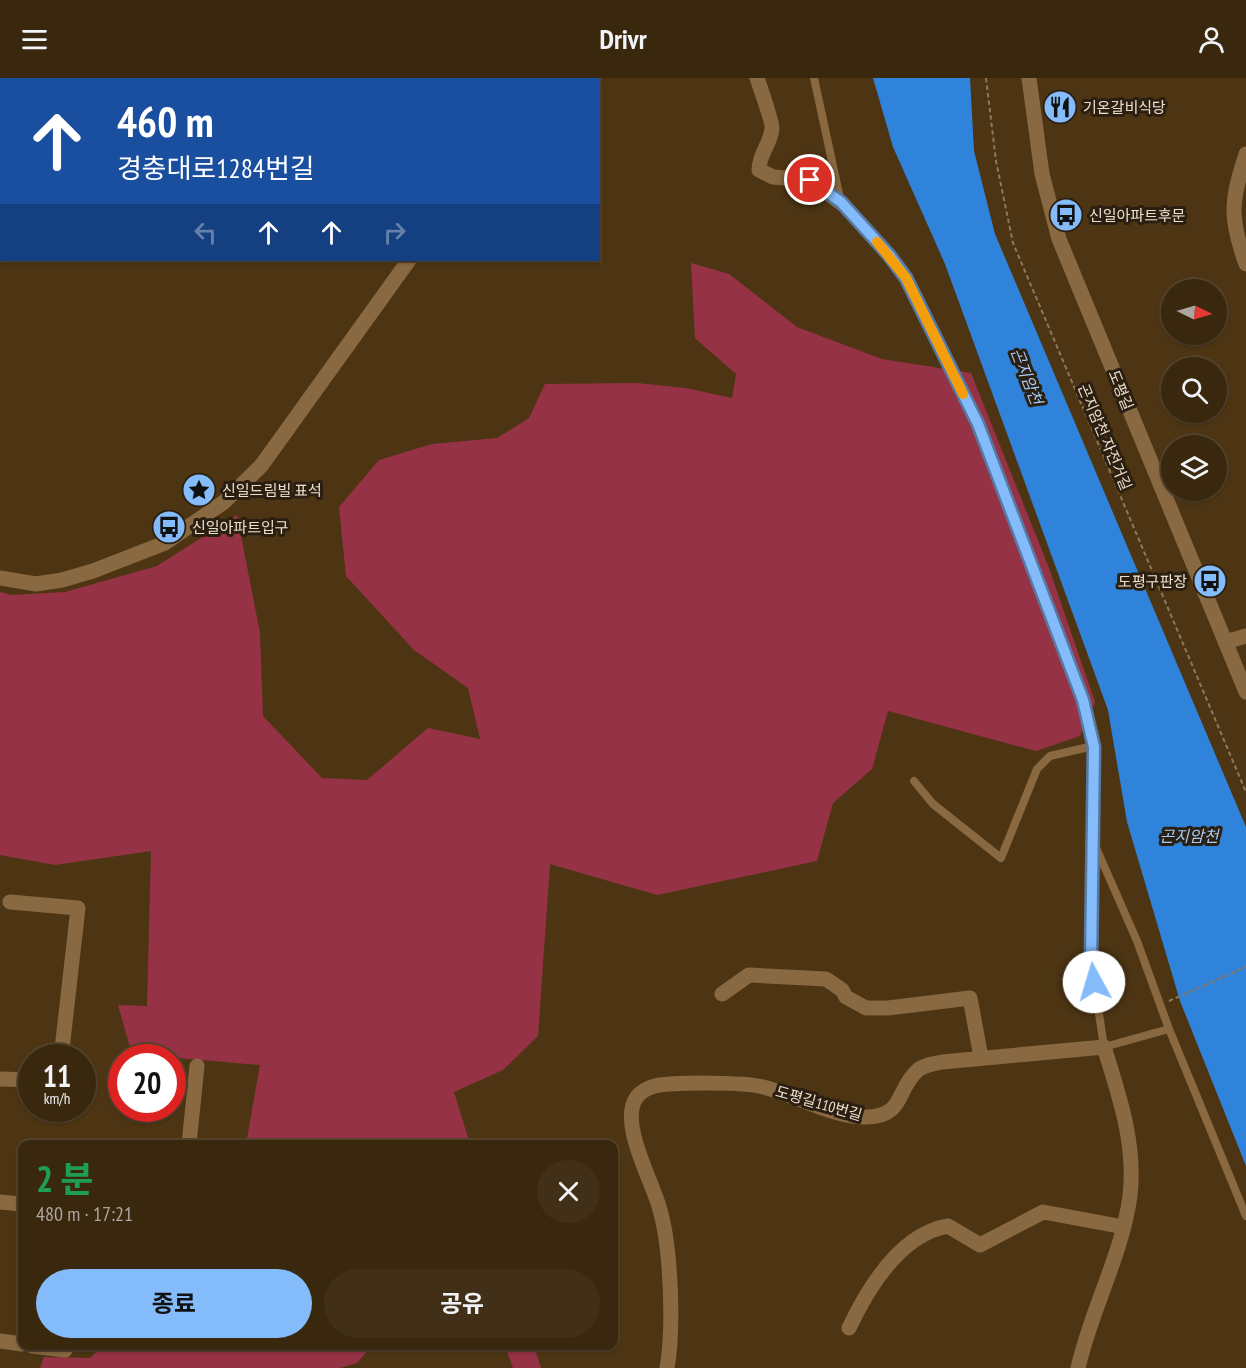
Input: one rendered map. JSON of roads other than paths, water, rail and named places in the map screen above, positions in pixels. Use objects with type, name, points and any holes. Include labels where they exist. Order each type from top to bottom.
[{"type":"street","points":[[757,78],[773,126],[770,140],[759,158],[759,170],[773,177],[810,180],[841,202]]},
{"type":"street","name":"도평길","points":[[1029,78],[1042,174],[1059,239],[1246,692]]},
{"type":"street","points":[[1246,154],[1233,203],[1235,235],[1246,264]]},
{"type":"street","points":[[0,578],[36,584],[62,580],[104,567],[165,543],[224,502],[261,466],[408,261]]},
{"type":"street","points":[[1225,642],[1246,636]]},
{"type":"street","points":[[10,902],[78,908],[63,1044]]},
{"type":"street","points":[[722,994],[749,975],[826,979],[842,990],[846,997],[866,1008],[888,1008],[970,998],[981,1057]]},
{"type":"street","points":[[1078,1368],[1124,1227],[1130,1194],[1126,1119],[1104,1047]]},
{"type":"street","name":"도평길110번길","points":[[667,1368],[670,1277],[661,1211],[635,1141],[632,1104],[640,1092],[656,1086],[734,1084],[762,1086],[834,1110],[866,1117],[887,1113],[900,1102],[907,1081],[919,1069],[942,1062],[981,1057],[1017,1057],[1057,1050],[1104,1047]]},
{"type":"street","points":[[189,1140],[197,1066]]},
{"type":"street","points":[[0,1079],[18,1080]]},
{"type":"street","points":[[0,1202],[18,1204]]},
{"type":"street","points":[[849,1328],[866,1292],[901,1251],[931,1231],[948,1226],[980,1245],[1043,1212],[1124,1227]]},
{"type":"street","points":[[0,1341],[18,1343]]},
{"type":"lane","points":[[814,78],[841,202],[889,255],[906,278],[978,424],[1083,700],[1094,747],[1091,961],[1104,1047],[1169,1029]]},
{"type":"lane","points":[[915,781],[933,804],[1001,858],[1037,769],[1050,756],[1094,747]]},
{"type":"lane","points":[[1094,843],[1137,941],[1159,1006],[1246,1216]]},
{"type":"water","name":"곤지암천","points":[[873,78],[970,78],[974,151],[995,234],[1246,827],[1246,1166],[1180,1001],[1127,822],[1108,710],[945,264],[893,147]]},
{"type":"place","name":"기온갈비식당","points":[[1060,107]]},
{"type":"place","name":"신일아파트후문","points":[[1066,215]]},
{"type":"place","name":"신일드림빌 표석","points":[[199,490]]},
{"type":"place","name":"신일아파트입구","points":[[169,527]]},
{"type":"place","name":"도평구판장","points":[[1210,581]]}]
